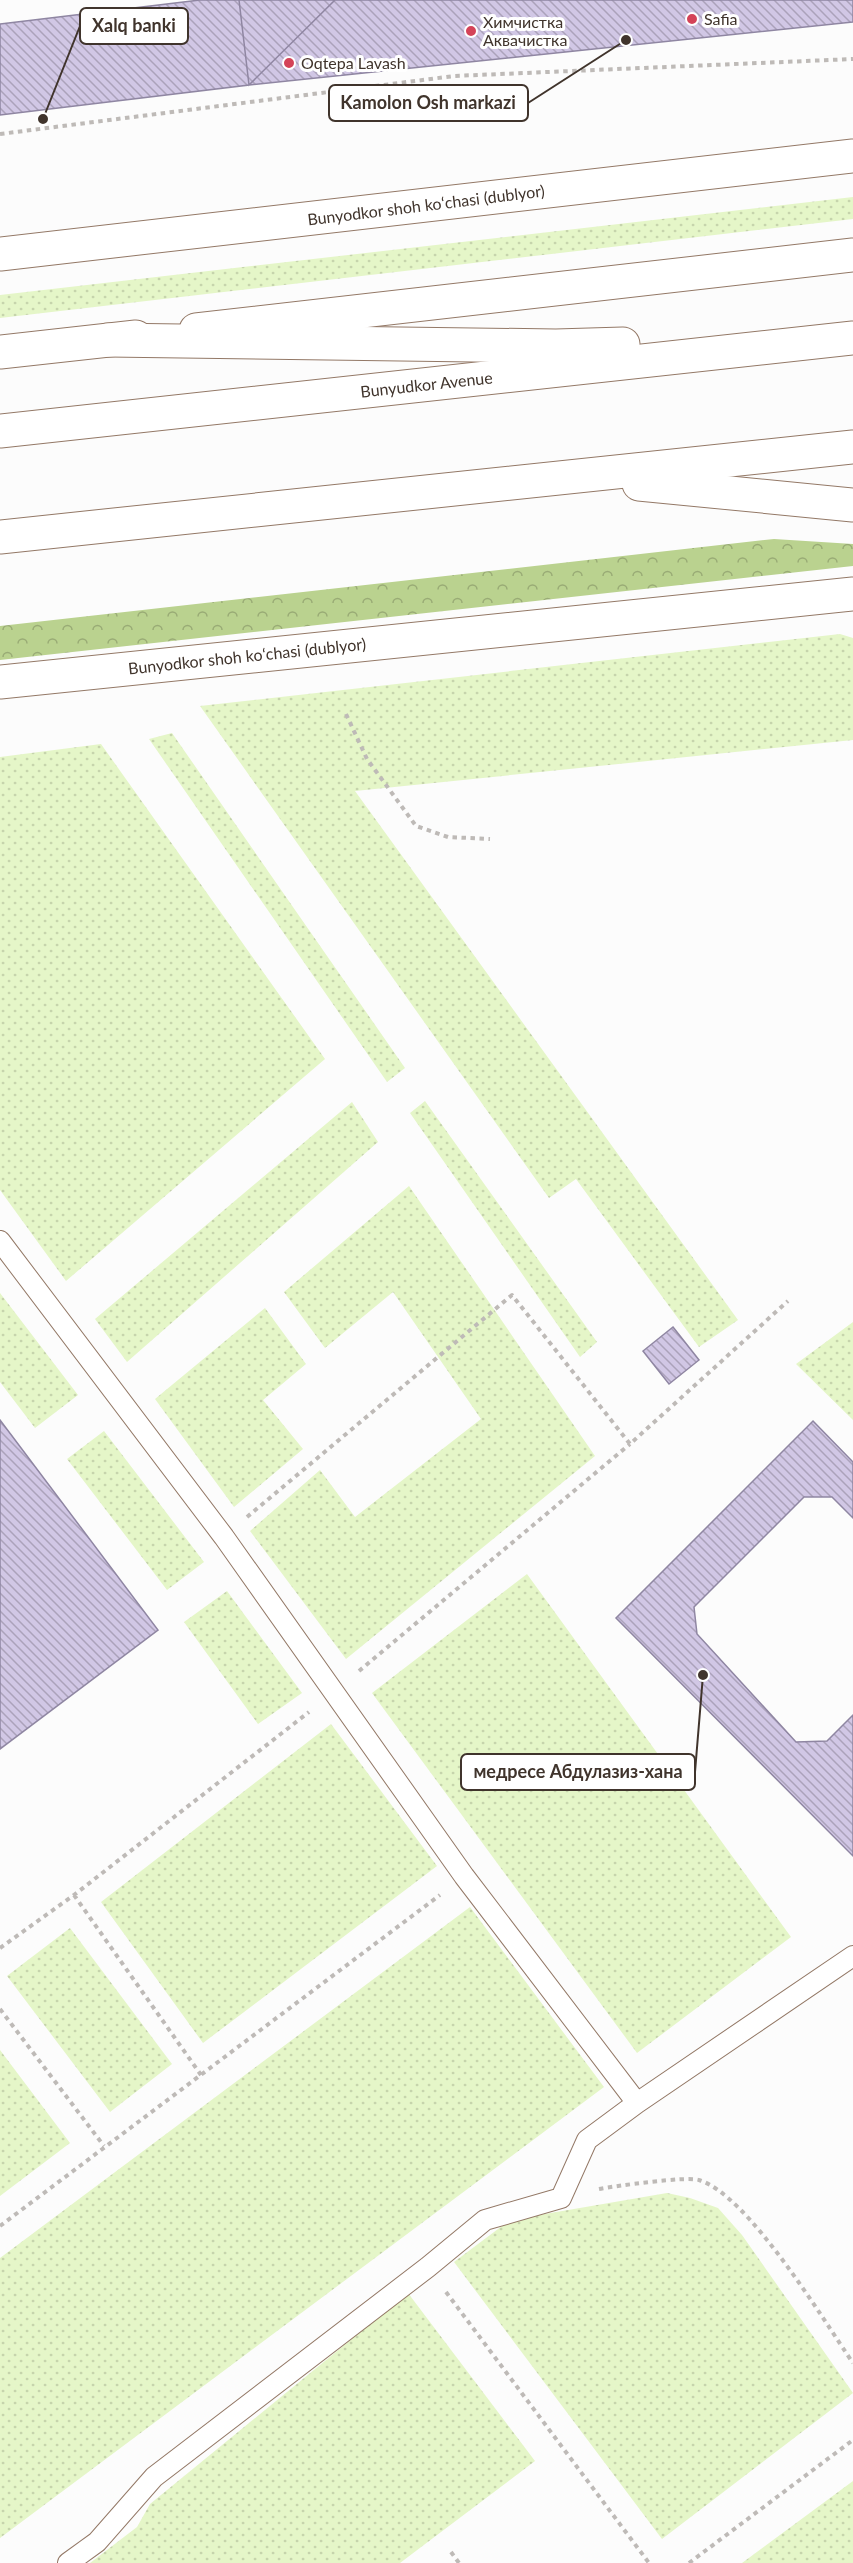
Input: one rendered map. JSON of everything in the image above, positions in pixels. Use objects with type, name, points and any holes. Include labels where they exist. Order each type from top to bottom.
[{"type":"main road","name":"Bunyodkor shoh koʻchasi (dublyor)","points":[[0,254],[853,156]]},
{"type":"main road","points":[[0,352],[853,255]]},
{"type":"main road","points":[[108,340],[556,346],[853,338]]},
{"type":"main road","name":"Bunyudkor Avenue","points":[[0,431],[853,338]]},
{"type":"main road","points":[[0,537],[853,447]]},
{"type":"main road","points":[[572,477],[853,505]]},
{"type":"main road","name":"Bunyodkor shoh koʻchasi (dublyor)","points":[[0,682],[853,594]]},
{"type":"lane","points":[[0,1241],[224,1537],[464,1876],[637,2103]]},
{"type":"lane","points":[[68,2563],[97,2542],[154,2477],[428,2267],[485,2220],[561,2198],[587,2140],[637,2103],[853,1956]]},
{"type":"path","points":[[0,134],[454,76],[853,59]]},
{"type":"path","points":[[346,714],[367,759],[416,826],[448,837],[490,839]]},
{"type":"path","points":[[224,1537],[512,1295],[630,1444],[788,1301]]},
{"type":"path","points":[[0,2226],[464,1876]]},
{"type":"path","points":[[74,1895],[201,2075]]},
{"type":"path","points":[[0,2009],[104,2146]]},
{"type":"path","points":[[561,2198],[607,2187],[698,2179],[723,2192],[752,2220],[853,2363]]},
{"type":"path","points":[[428,2267],[649,2563]]},
{"type":"path","points":[[689,2563],[853,2440]]},
{"type":"path","points":[[451,2552],[459,2563]]},
{"type":"green space","points":[[853,197],[853,219],[0,318],[0,295]]},
{"type":"green space","points":[[774,539],[853,544],[853,566],[0,660],[0,626]]},
{"type":"green space","points":[[840,634],[853,638],[853,740],[355,791],[738,1320],[699,1347],[576,1179],[549,1198],[200,706]]},
{"type":"green space","points":[[172,733],[405,1068],[387,1082],[149,739]]},
{"type":"green space","points":[[101,744],[325,1059],[66,1281],[0,1190],[0,757]]},
{"type":"green space","points":[[425,1101],[597,1342],[580,1357],[410,1113]]},
{"type":"green space","points":[[352,1102],[378,1142],[127,1362],[95,1319]]},
{"type":"green space","points":[[409,1186],[595,1456],[346,1659],[250,1531],[320,1470],[355,1517],[481,1419],[393,1292],[325,1348],[284,1292]]},
{"type":"green space","points":[[0,1293],[78,1395],[35,1428],[0,1382]]},
{"type":"green space","points":[[265,1308],[306,1364],[263,1400],[303,1449],[234,1507],[155,1399]]},
{"type":"green space","points":[[853,1322],[853,1420],[796,1364]]},
{"type":"green space","points":[[104,1431],[204,1562],[167,1590],[67,1459]]},
{"type":"green space","points":[[527,1574],[791,1937],[637,2053],[372,1693]]},
{"type":"green space","points":[[227,1591],[302,1693],[258,1724],[184,1622]]},
{"type":"green space","points":[[331,1724],[437,1866],[203,2043],[101,1902]]},
{"type":"green space","points":[[470,1907],[604,2087],[0,2538],[0,2258]]},
{"type":"green space","points":[[70,1928],[172,2064],[110,2112],[7,1976]]},
{"type":"green space","points":[[0,2050],[70,2143],[0,2196]]},
{"type":"green space","points":[[667,2193],[718,2208],[742,2235],[853,2393],[662,2539],[454,2262],[510,2220]]},
{"type":"green space","points":[[408,2293],[535,2461],[400,2563],[90,2563],[137,2527],[150,2504]]},
{"type":"green space","points":[[853,2481],[853,2563],[742,2563]]},
{"type":"building","points":[[200,0],[239,0],[249,85],[0,115],[0,24]]},
{"type":"building","points":[[239,0],[335,0],[249,85]]},
{"type":"building","points":[[335,0],[853,0],[853,22],[249,85]]},
{"type":"building","points":[[673,1327],[699,1360],[669,1384],[643,1351]]},
{"type":"building","points":[[0,1420],[158,1630],[0,1749]]},
{"type":"building","points":[[813,1421],[853,1462],[853,1518],[832,1497],[804,1497],[694,1607],[697,1634],[796,1742],[827,1741],[853,1715],[853,1856],[616,1618]]},
{"type":"place","name":"Safia","points":[[692,19]]},
{"type":"place","name":"Химчистка Аквачистка","points":[[471,31]]},
{"type":"place","name":"Kamolon Osh markazi","points":[[626,40]]},
{"type":"place","name":"Oqtepa Lavash","points":[[289,63]]},
{"type":"place","name":"Xalq banki","points":[[43,119]]},
{"type":"place","name":"медресе Абдулазиз-хана","points":[[703,1675]]}]
